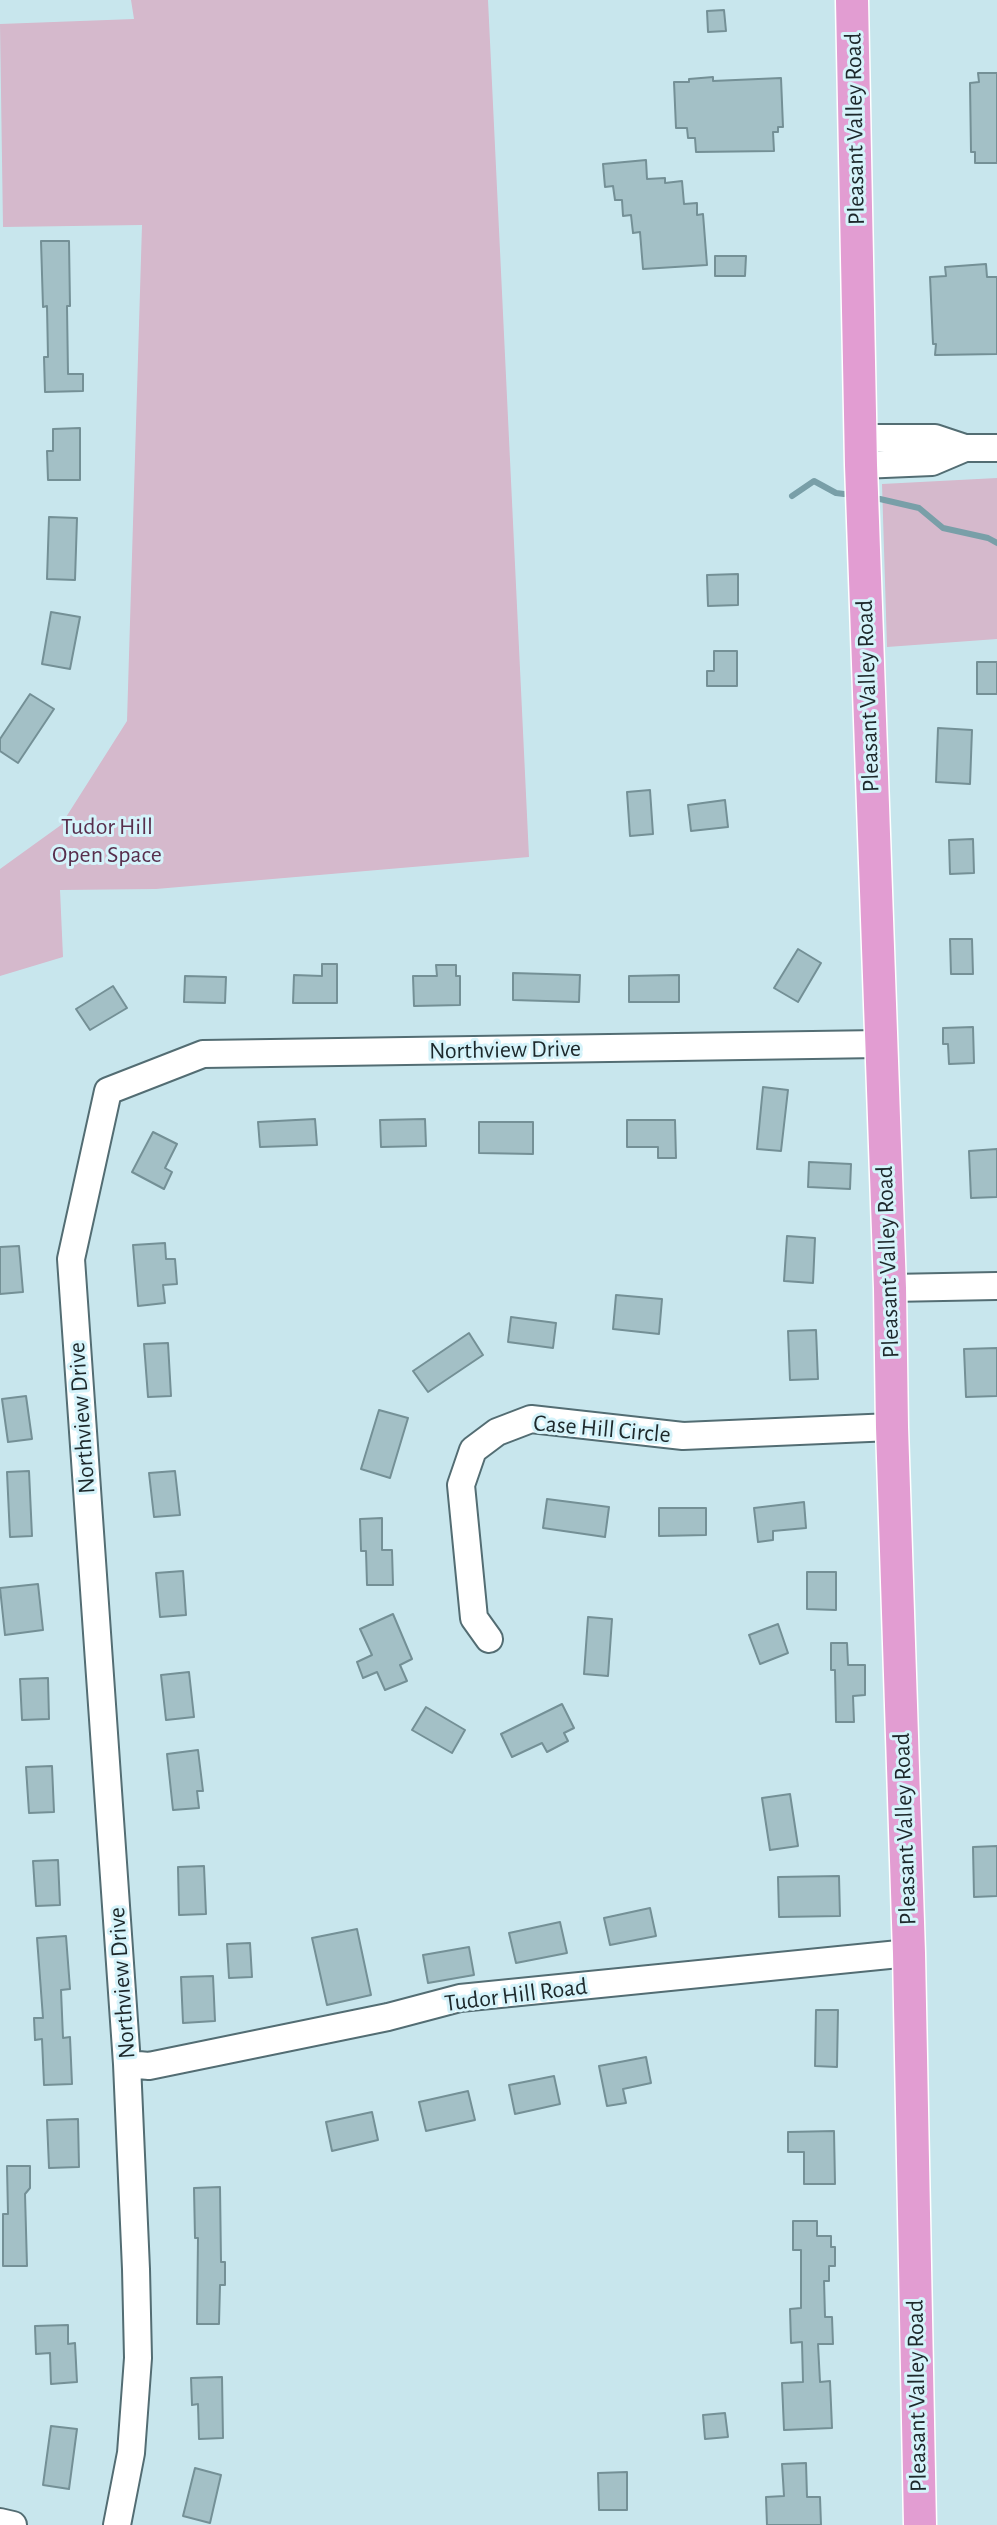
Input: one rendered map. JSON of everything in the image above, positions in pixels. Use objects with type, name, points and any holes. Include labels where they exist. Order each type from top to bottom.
[{"type":"main road","name":"Pleasant Valley Road","points":[[852,0],[861,451],[890,1288],[909,1953],[920,2525]]},
{"type":"street","points":[[861,451],[935,438],[965,448],[997,448]]},
{"type":"street","name":"Northview Drive","points":[[117,2525],[131,2453],[138,2358],[136,2269],[127,2064],[71,1259],[108,1091],[203,1054],[880,1044]]},
{"type":"street","points":[[890,1288],[997,1286]]},
{"type":"street","name":"Case Hill Circle","points":[[489,1639],[474,1618],[461,1485],[473,1450],[497,1432],[531,1419],[683,1436],[892,1427]]},
{"type":"street","name":"Tudor Hill Road","points":[[127,2064],[149,2066],[388,2017],[460,1998],[909,1953]]},
{"type":"street","points":[[0,2522],[13,2525]]},
{"type":"green space","name":"Tudor Hill Open Space","points":[[131,0],[488,0],[529,857],[156,889],[60,890],[63,957],[0,976],[0,869],[61,825],[127,721],[142,225],[3,227],[0,24],[134,19]]},
{"type":"green space","points":[[997,478],[997,639],[887,647],[882,484]]},
{"type":"building","points":[[724,10],[726,31],[708,32],[707,11]]},
{"type":"building","points":[[978,73],[997,73],[997,163],[975,163],[975,152],[971,152],[970,83],[979,82]]},
{"type":"building","points":[[713,77],[713,81],[781,78],[783,127],[778,127],[778,132],[773,132],[774,151],[696,152],[695,138],[688,138],[687,128],[676,128],[674,82]]},
{"type":"building","points":[[646,160],[647,179],[665,178],[665,183],[682,181],[684,204],[697,203],[697,215],[703,214],[707,265],[643,269],[640,232],[633,233],[631,215],[623,216],[622,200],[615,200],[613,186],[605,187],[603,164]]},
{"type":"building","points":[[41,241],[69,241],[68,374],[83,374],[83,391],[45,392],[44,357],[48,357],[47,306],[43,307]]},
{"type":"building","points":[[715,256],[746,256],[745,276],[715,276]]},
{"type":"building","points":[[986,264],[987,277],[997,277],[997,354],[935,355],[930,277],[946,276],[945,267]]},
{"type":"building","points":[[80,428],[80,480],[48,480],[47,451],[53,451],[53,429]]},
{"type":"building","points":[[49,517],[77,518],[75,580],[47,579]]},
{"type":"building","points":[[738,574],[738,605],[708,606],[707,575]]},
{"type":"building","points":[[51,612],[80,617],[70,669],[42,664]]},
{"type":"building","points":[[714,651],[737,651],[737,686],[707,686],[707,671],[714,671]]},
{"type":"building","points":[[977,662],[997,662],[997,694],[977,694]]},
{"type":"building","points":[[30,694],[54,709],[18,763],[0,751],[0,739]]},
{"type":"building","points":[[938,728],[972,730],[970,784],[936,782]]},
{"type":"building","points":[[650,790],[653,834],[630,836],[627,792]]},
{"type":"building","points":[[725,800],[728,827],[691,831],[688,805]]},
{"type":"building","points":[[973,839],[974,873],[950,874],[949,840]]},
{"type":"building","points":[[950,939],[972,939],[973,974],[951,974]]},
{"type":"building","points":[[798,949],[821,963],[798,1002],[774,988]]},
{"type":"building","points":[[322,964],[337,964],[337,1003],[293,1003],[294,975],[322,976]]},
{"type":"building","points":[[436,965],[456,965],[456,976],[460,976],[460,1005],[414,1006],[413,976],[437,976]]},
{"type":"building","points":[[513,973],[580,975],[579,1002],[513,1000]]},
{"type":"building","points":[[679,975],[679,1002],[629,1002],[629,976]]},
{"type":"building","points":[[185,976],[226,977],[225,1003],[184,1002]]},
{"type":"building","points":[[113,986],[127,1008],[90,1030],[76,1009]]},
{"type":"building","points":[[973,1027],[974,1063],[949,1064],[948,1044],[943,1044],[943,1028]]},
{"type":"building","points":[[763,1087],[788,1090],[781,1151],[757,1149]]},
{"type":"building","points":[[315,1119],[317,1145],[260,1147],[258,1122]]},
{"type":"building","points":[[425,1119],[426,1146],[381,1147],[380,1120]]},
{"type":"building","points":[[627,1120],[675,1120],[676,1158],[658,1158],[658,1147],[627,1147]]},
{"type":"building","points":[[479,1122],[533,1122],[533,1154],[479,1153]]},
{"type":"building","points":[[153,1132],[177,1144],[165,1168],[172,1172],[164,1189],[132,1172]]},
{"type":"building","points":[[997,1149],[997,1197],[971,1198],[969,1151]]},
{"type":"building","points":[[809,1162],[851,1164],[850,1189],[808,1187]]},
{"type":"building","points":[[787,1236],[815,1238],[813,1283],[784,1281]]},
{"type":"building","points":[[165,1243],[166,1259],[175,1259],[177,1284],[163,1285],[165,1303],[138,1306],[133,1245]]},
{"type":"building","points":[[19,1246],[23,1292],[0,1294],[0,1247]]},
{"type":"building","points":[[616,1295],[662,1299],[659,1334],[613,1329]]},
{"type":"building","points":[[511,1317],[556,1323],[553,1348],[508,1342]]},
{"type":"building","points":[[816,1330],[818,1379],[790,1380],[788,1331]]},
{"type":"building","points":[[469,1333],[483,1355],[428,1392],[413,1371]]},
{"type":"building","points":[[168,1343],[171,1396],[148,1397],[144,1344]]},
{"type":"building","points":[[997,1348],[997,1396],[966,1397],[964,1349]]},
{"type":"building","points":[[26,1396],[32,1439],[8,1442],[2,1399]]},
{"type":"building","points":[[379,1410],[408,1418],[390,1478],[361,1469]]},
{"type":"building","points":[[29,1471],[32,1536],[10,1537],[7,1472]]},
{"type":"building","points":[[175,1471],[180,1515],[154,1517],[149,1473]]},
{"type":"building","points":[[547,1499],[609,1507],[605,1537],[543,1528]]},
{"type":"building","points":[[804,1502],[806,1528],[773,1531],[773,1540],[758,1542],[754,1508]]},
{"type":"building","points":[[659,1508],[706,1508],[706,1535],[659,1536]]},
{"type":"building","points":[[382,1518],[382,1550],[392,1550],[393,1585],[367,1585],[366,1551],[361,1551],[360,1519]]},
{"type":"building","points":[[183,1571],[186,1615],[160,1617],[156,1573]]},
{"type":"building","points":[[807,1572],[836,1572],[836,1610],[807,1609]]},
{"type":"building","points":[[38,1584],[43,1630],[5,1635],[0,1588]]},
{"type":"building","points":[[393,1614],[412,1659],[400,1665],[407,1681],[385,1690],[377,1672],[363,1678],[357,1662],[372,1655],[360,1629]]},
{"type":"building","points":[[588,1617],[612,1619],[608,1676],[584,1674]]},
{"type":"building","points":[[778,1624],[788,1653],[760,1664],[749,1635]]},
{"type":"building","points":[[831,1643],[847,1643],[848,1665],[865,1665],[865,1695],[853,1696],[854,1722],[836,1722],[835,1670],[831,1670]]},
{"type":"building","points":[[189,1672],[194,1717],[166,1720],[161,1675]]},
{"type":"building","points":[[48,1678],[49,1719],[22,1720],[20,1679]]},
{"type":"building","points":[[562,1704],[574,1728],[564,1733],[568,1741],[547,1752],[542,1743],[512,1757],[501,1734]]},
{"type":"building","points":[[426,1707],[465,1730],[452,1753],[412,1730]]},
{"type":"building","points":[[198,1750],[203,1791],[197,1791],[199,1808],[173,1810],[167,1754]]},
{"type":"building","points":[[52,1766],[54,1812],[29,1813],[26,1767]]},
{"type":"building","points":[[790,1794],[798,1846],[770,1850],[762,1798]]},
{"type":"building","points":[[997,1846],[997,1896],[974,1897],[973,1847]]},
{"type":"building","points":[[58,1860],[60,1905],[36,1906],[33,1861]]},
{"type":"building","points":[[204,1866],[206,1914],[179,1915],[178,1867]]},
{"type":"building","points":[[839,1876],[840,1916],[779,1917],[778,1877]]},
{"type":"building","points":[[650,1908],[656,1936],[610,1945],[604,1918]]},
{"type":"building","points":[[560,1922],[567,1953],[516,1963],[509,1933]]},
{"type":"building","points":[[357,1929],[371,1995],[327,2005],[312,1938]]},
{"type":"building","points":[[66,1936],[70,1989],[61,1990],[63,2038],[70,2037],[72,2084],[44,2085],[42,2039],[35,2040],[34,2018],[43,2018],[37,1938]]},
{"type":"building","points":[[250,1943],[252,1977],[229,1978],[227,1944]]},
{"type":"building","points":[[469,1947],[474,1975],[428,1983],[423,1955]]},
{"type":"building","points":[[213,1976],[215,2021],[183,2023],[181,1977]]},
{"type":"building","points":[[816,2010],[838,2010],[837,2067],[815,2066]]},
{"type":"building","points":[[646,2057],[651,2083],[623,2089],[626,2103],[607,2106],[599,2066]]},
{"type":"building","points":[[554,2076],[560,2104],[515,2114],[509,2085]]},
{"type":"building","points":[[468,2091],[475,2120],[426,2131],[419,2102]]},
{"type":"building","points":[[372,2112],[378,2140],[332,2151],[326,2122]]},
{"type":"building","points":[[78,2119],[79,2167],[49,2168],[47,2120]]},
{"type":"building","points":[[834,2131],[835,2184],[804,2184],[804,2152],[788,2152],[788,2132]]},
{"type":"building","points":[[7,2166],[30,2166],[30,2188],[25,2194],[27,2266],[3,2266],[3,2214],[8,2214]]},
{"type":"building","points":[[220,2187],[221,2262],[225,2262],[225,2285],[220,2285],[219,2324],[197,2324],[198,2238],[195,2238],[194,2188]]},
{"type":"building","points":[[793,2221],[817,2221],[817,2236],[831,2236],[831,2247],[835,2247],[835,2266],[829,2266],[829,2281],[824,2281],[825,2317],[832,2317],[833,2344],[818,2344],[820,2382],[830,2381],[832,2428],[784,2430],[782,2383],[803,2382],[802,2342],[791,2343],[790,2309],[801,2308],[801,2250],[793,2250]]},
{"type":"building","points":[[68,2325],[68,2344],[75,2343],[77,2382],[51,2384],[50,2353],[36,2354],[35,2326]]},
{"type":"building","points":[[222,2377],[223,2438],[199,2439],[198,2404],[192,2405],[191,2378]]},
{"type":"building","points":[[725,2413],[728,2437],[705,2439],[703,2415]]},
{"type":"building","points":[[51,2426],[77,2429],[69,2489],[43,2485]]},
{"type":"building","points":[[806,2463],[807,2497],[820,2497],[821,2525],[767,2525],[766,2497],[784,2496],[782,2464]]},
{"type":"building","points":[[195,2468],[221,2475],[210,2523],[183,2516]]},
{"type":"building","points":[[627,2472],[627,2510],[599,2510],[598,2473]]},
{"type":"waterway","points":[[792,496],[814,481],[836,493],[844,494]]},
{"type":"waterway","points":[[880,499],[919,508],[943,528],[988,538],[997,543]]}]
